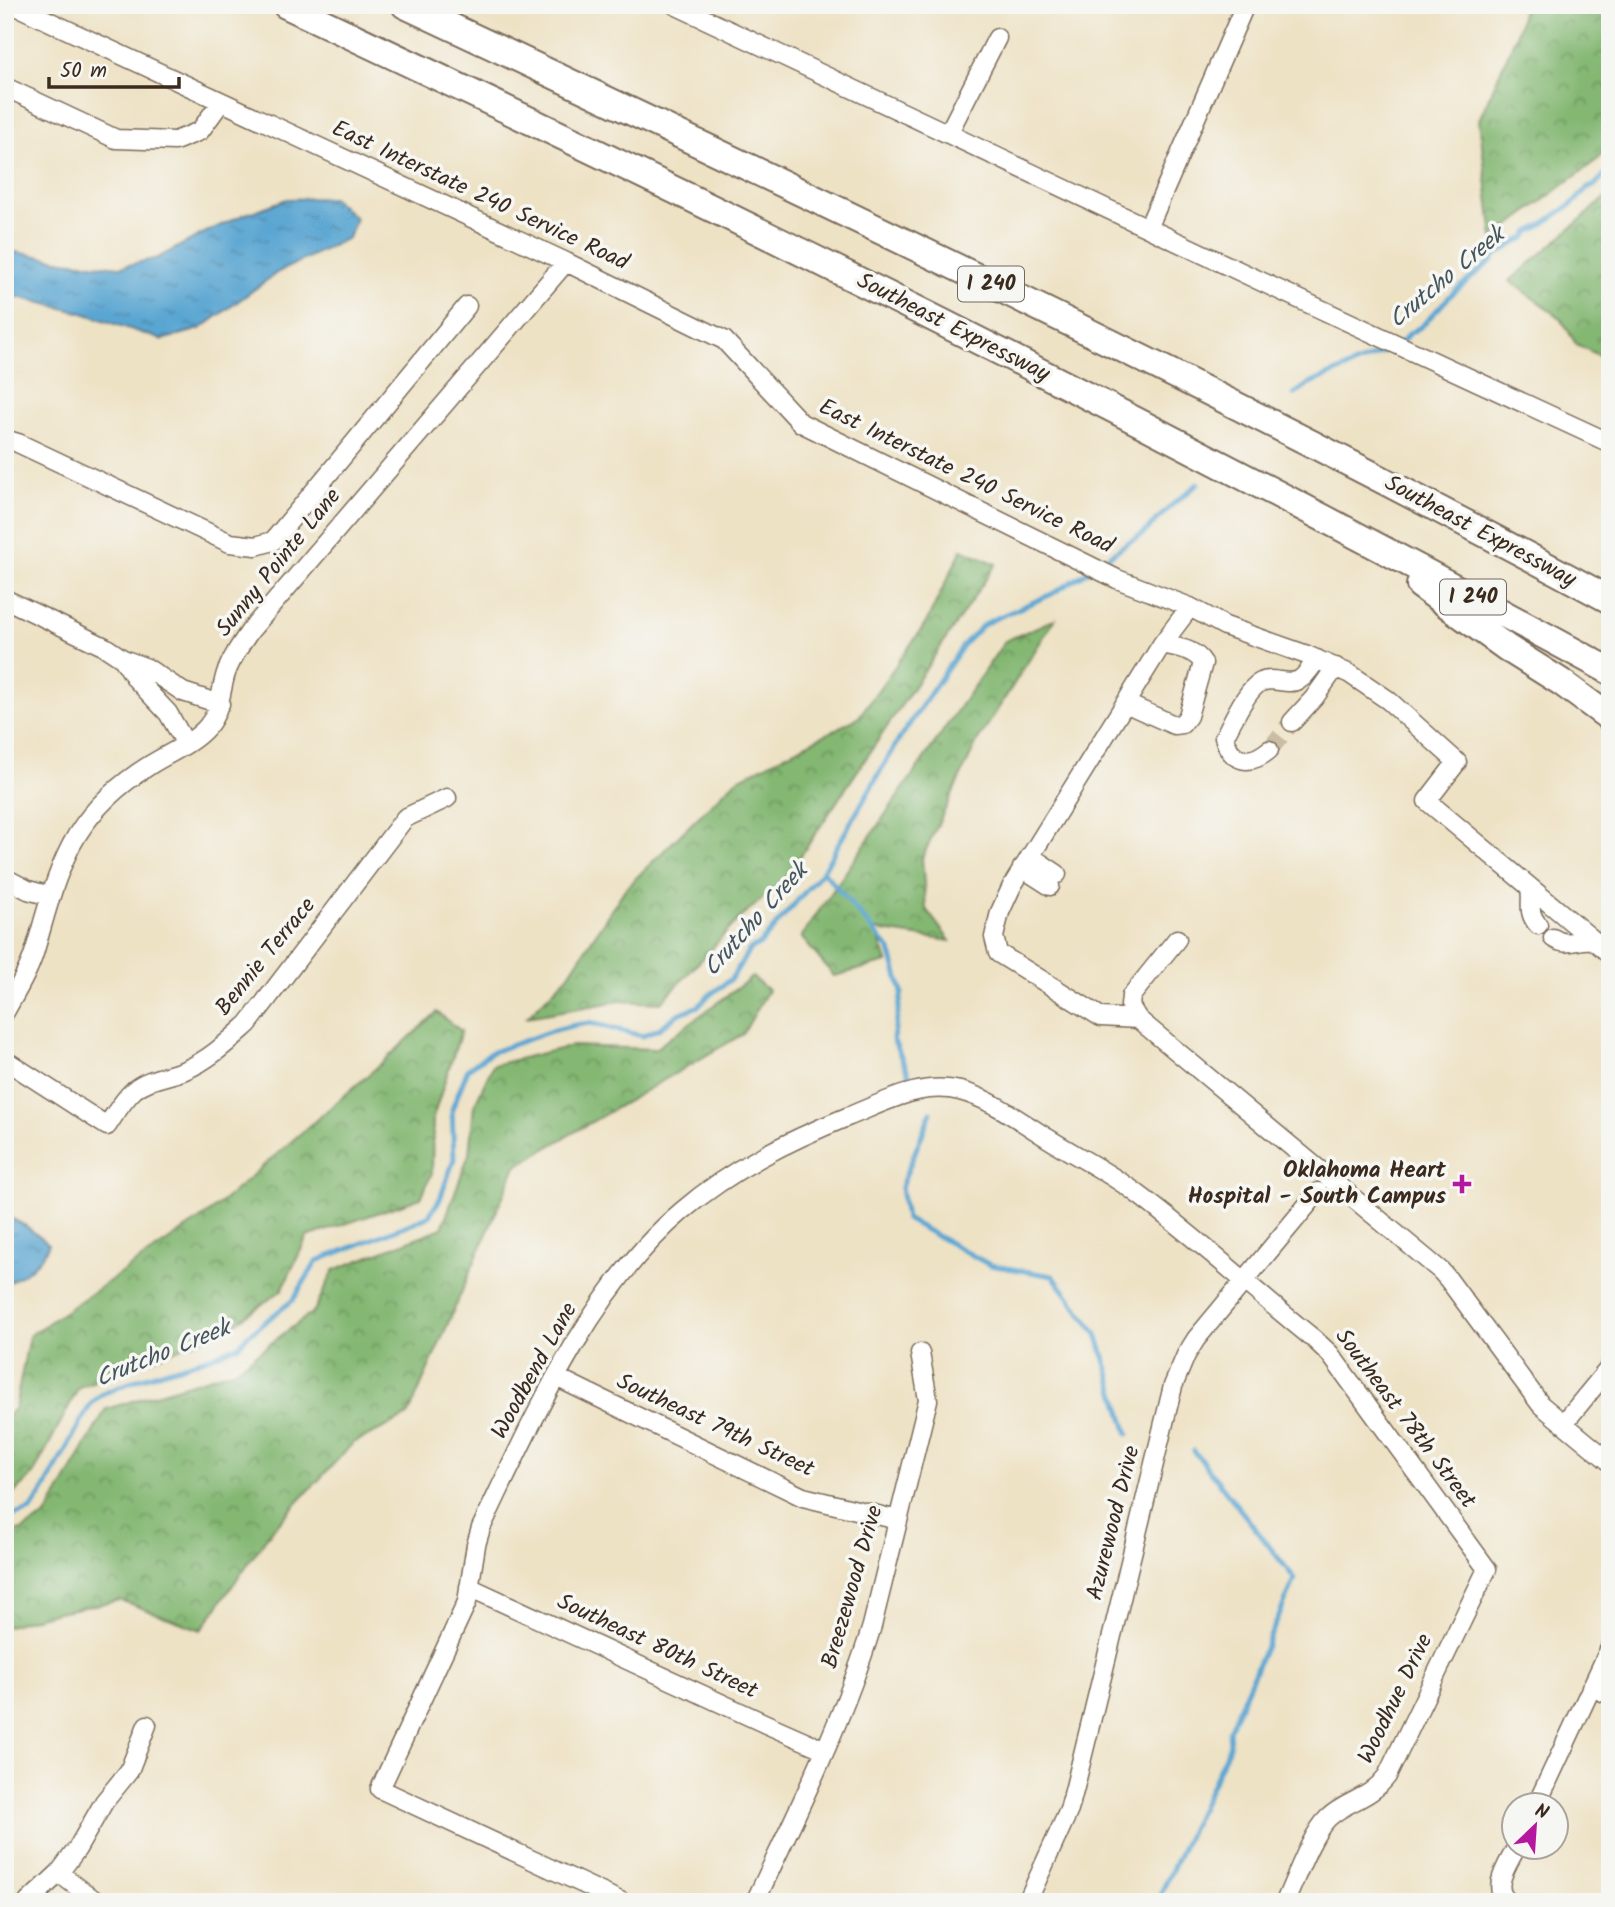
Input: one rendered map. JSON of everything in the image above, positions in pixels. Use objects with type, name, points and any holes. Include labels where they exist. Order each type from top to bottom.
[{"type":"highway","name":"Southeast Expressway","points":[[286,5],[822,262],[1337,524],[1610,671]]},
{"type":"highway","name":"Southeast Expressway","points":[[405,5],[893,236],[1261,419],[1610,600]]},
{"type":"highway","points":[[1337,524],[1507,648],[1561,682],[1610,718]]},
{"type":"highway","points":[[1569,578],[1610,592]]},
{"type":"street","name":"East Interstate 240 Service Road","points":[[15,5],[566,262],[724,340],[801,423],[1117,579],[1190,607],[1225,626],[1317,659],[1350,674],[1388,700],[1457,762],[1427,801],[1610,954]]},
{"type":"street","points":[[676,5],[1610,443]]},
{"type":"street","points":[[1148,228],[1245,5]]},
{"type":"street","points":[[948,134],[997,38]]},
{"type":"street","points":[[5,87],[116,139],[175,141],[200,131],[221,102]]},
{"type":"street","name":"Sunny Pointe Lane","points":[[5,1012],[30,963],[50,896],[73,844],[96,810],[123,783],[200,735],[208,726],[220,704],[226,673],[250,631],[566,262]]},
{"type":"street","points":[[5,439],[230,542],[256,547],[274,541],[467,306]]},
{"type":"street","points":[[5,599],[106,647],[123,659],[147,667],[183,692],[220,704]]},
{"type":"street","points":[[1138,1019],[1101,1017],[998,953],[993,937],[1000,912],[1026,862],[1162,643],[1190,607]]},
{"type":"street","points":[[1125,703],[1174,725],[1182,724],[1188,716],[1203,663],[1199,656],[1189,651],[1162,643]]},
{"type":"street","points":[[123,659],[136,679],[168,713],[186,744]]},
{"type":"street","points":[[1269,750],[1260,758],[1248,760],[1237,757],[1226,746],[1224,737],[1252,688],[1262,681],[1291,682],[1301,679],[1317,659]]},
{"type":"street","points":[[1291,682],[1298,715],[1336,667]]},
{"type":"street","points":[[161,706],[177,688]]},
{"type":"street","name":"Bennie Terrace","points":[[5,1060],[107,1126],[133,1091],[152,1080],[201,1062],[248,1024],[405,818],[447,798]]},
{"type":"street","points":[[1026,862],[1053,880]]},
{"type":"street","points":[[5,878],[28,890],[50,896]]},
{"type":"street","points":[[1530,888],[1530,912],[1538,925]]},
{"type":"street","points":[[1553,938],[1566,944],[1582,939],[1592,940]]},
{"type":"street","points":[[1177,939],[1131,996],[1130,1006],[1138,1019],[1441,1271],[1541,1405],[1610,1462]]},
{"type":"street","name":"Southeast 78th Street","points":[[883,1102],[926,1089],[945,1088],[973,1095],[991,1103],[1093,1167],[1117,1179],[1158,1210],[1330,1354],[1487,1569]]},
{"type":"street","name":"Woodbend Lane","points":[[622,1902],[380,1789],[459,1622],[467,1601],[481,1528],[556,1377],[606,1296],[651,1241],[681,1211],[732,1173],[804,1134],[883,1102]]},
{"type":"street","name":"Azurewood Drive","points":[[1027,1902],[1069,1810],[1173,1386],[1196,1339],[1318,1192]]},
{"type":"street","name":"Breezewood Drive","points":[[755,1902],[825,1749],[863,1657],[928,1400],[920,1353]]},
{"type":"street","points":[[1563,1423],[1610,1367]]},
{"type":"street","name":"Southeast 79th Street","points":[[556,1377],[803,1497],[898,1520]]},
{"type":"street","name":"Woodhue Drive","points":[[1285,1902],[1319,1829],[1337,1811],[1375,1790],[1387,1776],[1487,1569]]},
{"type":"street","name":"Southeast 80th Street","points":[[469,1587],[825,1749]]},
{"type":"street","points":[[1542,1792],[1610,1648]]},
{"type":"street","points":[[1591,1687],[1610,1695]]},
{"type":"street","points":[[28,1902],[59,1873],[77,1849],[104,1802],[128,1771],[147,1725]]},
{"type":"street","points":[[1509,1862],[1499,1886],[1504,1899],[1509,1902]]},
{"type":"street","points":[[59,1873],[97,1902]]},
{"type":"green space","points":[[1524,5],[1610,5],[1610,140],[1598,159],[1493,238],[1479,120],[1516,36]]},
{"type":"green space","points":[[1610,194],[1610,361],[1576,344],[1561,319],[1510,281]]},
{"type":"green space","points":[[962,549],[996,564],[785,879],[738,920],[661,1003],[620,1001],[527,1017],[568,976],[625,889],[736,780],[858,718],[926,623]]},
{"type":"green space","points":[[1055,619],[977,742],[922,858],[926,909],[950,941],[876,930],[887,962],[834,976],[801,937],[1005,641]]},
{"type":"green space","points":[[752,977],[768,990],[743,1034],[516,1166],[408,1416],[353,1443],[272,1530],[201,1630],[120,1600],[53,1613],[5,1627],[5,1533],[22,1530],[46,1516],[106,1409],[235,1370],[314,1311],[334,1270],[442,1228],[469,1154],[474,1106],[493,1065],[572,1046],[655,1049]]},
{"type":"green space","points":[[437,1012],[461,1031],[433,1118],[432,1173],[421,1198],[307,1237],[282,1290],[226,1330],[79,1387],[33,1475],[5,1502],[5,1419],[15,1408],[29,1336],[209,1213]]},
{"type":"water","points":[[332,198],[356,218],[348,238],[278,272],[200,329],[162,340],[83,313],[5,294],[5,250],[64,261],[120,267],[158,258],[243,215],[287,199]]},
{"type":"water","points":[[5,1215],[26,1226],[49,1244],[36,1263],[5,1285]]},
{"type":"waterway","name":"Crutcho Creek","points":[[1401,343],[1495,255],[1526,237],[1576,201],[1610,169]]},
{"type":"waterway","name":"Crutcho Creek","points":[[1294,394],[1309,384],[1393,348]]},
{"type":"waterway","name":"Crutcho Creek","points":[[1097,565],[1143,534],[1198,484]]},
{"type":"waterway","name":"Crutcho Creek","points":[[5,1518],[31,1510],[90,1405],[102,1394],[239,1345],[293,1300],[317,1261],[428,1217],[440,1199],[454,1159],[452,1109],[468,1069],[490,1053],[575,1025],[590,1023],[643,1036],[660,1028],[678,1014],[699,1006],[731,979],[750,949],[759,945],[823,871],[896,744],[964,644],[990,621],[1052,594],[1089,571]]},
{"type":"waterway","points":[[823,871],[890,950],[902,992],[893,1039],[909,1075]]},
{"type":"waterway","points":[[931,1112],[901,1187],[906,1219],[990,1265],[1053,1276],[1097,1334],[1128,1434]]},
{"type":"waterway","points":[[1157,1902],[1230,1745],[1229,1731],[1295,1579],[1194,1451]]},
{"type":"tunnel","points":[[1269,750],[1292,722]]},
{"type":"place","name":"Oklahoma Heart Hospital - South Campus","points":[[1462,1184]]}]
